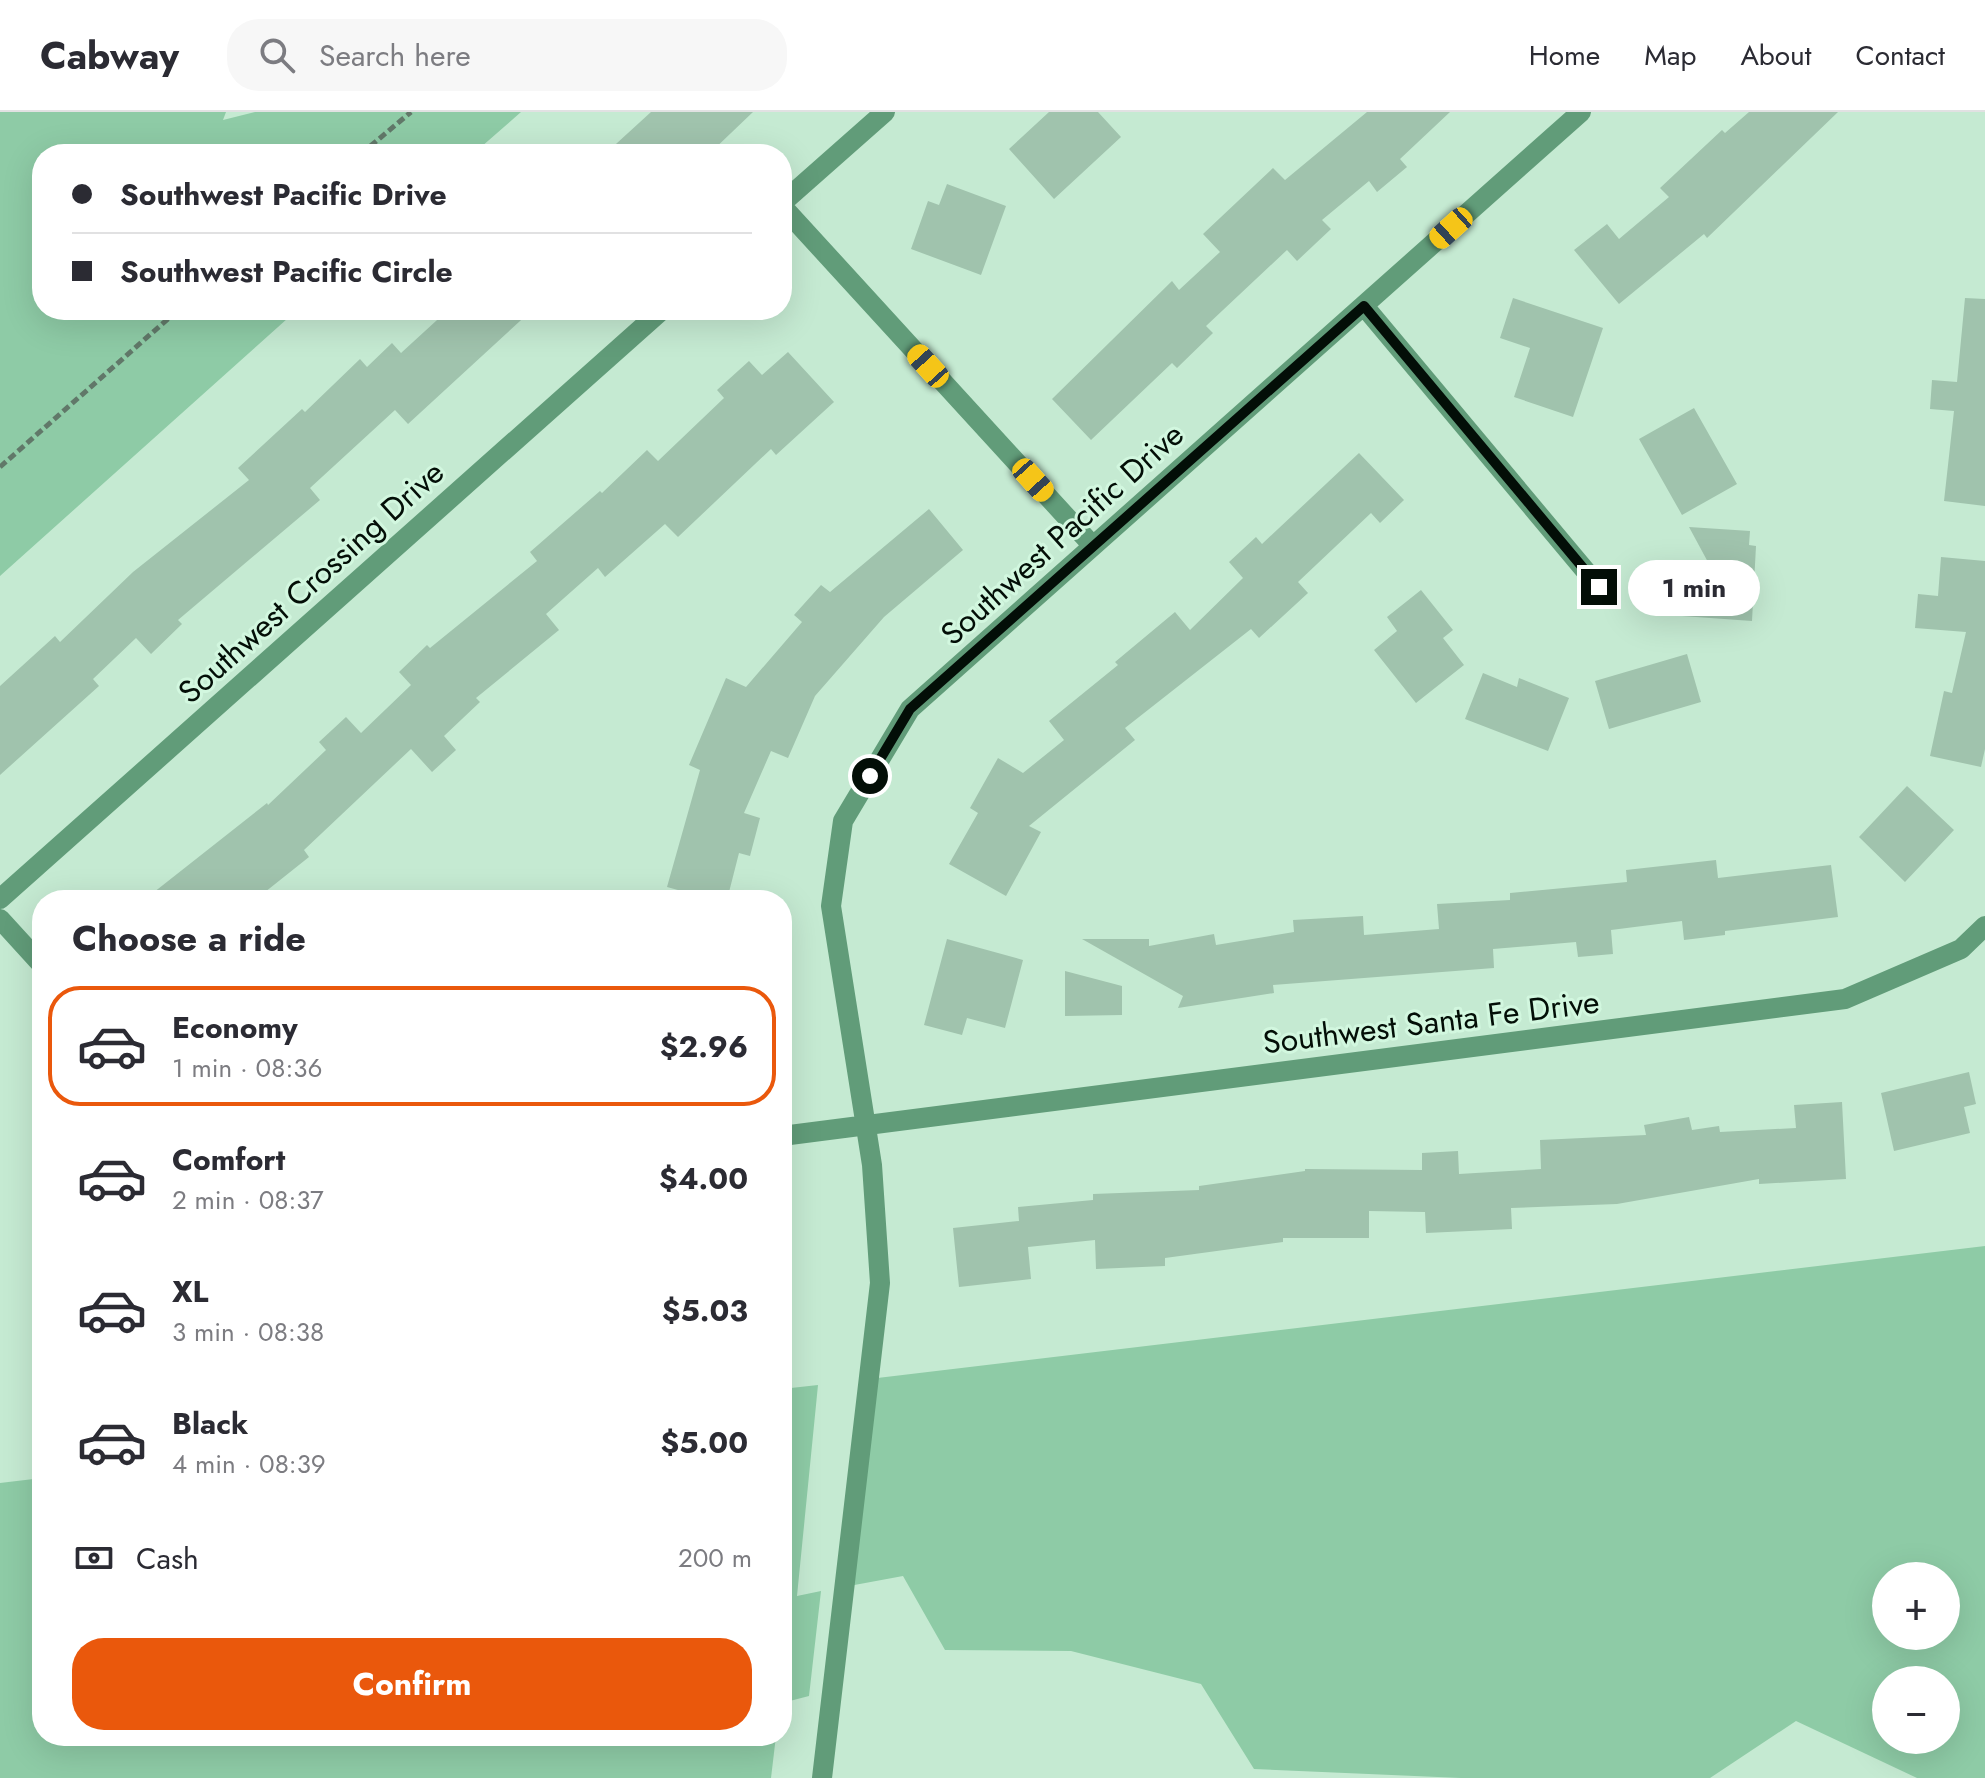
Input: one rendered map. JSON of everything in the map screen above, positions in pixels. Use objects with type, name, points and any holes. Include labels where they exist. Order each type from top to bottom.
[{"type":"street","points":[[792,196],[885,112]]},
{"type":"street","name":"Southwest Pacific Drive","points":[[866,1125],[831,906],[843,821],[910,709],[1581,112]]},
{"type":"street","points":[[792,216],[1093,546]]},
{"type":"street","points":[[1364,306],[1599,587]]},
{"type":"street","name":"Southwest Crossing Drive","points":[[0,899],[651,320]]},
{"type":"street","points":[[0,919],[32,954]]},
{"type":"street","name":"Southwest Santa Fe Drive","points":[[792,1135],[1845,999],[1961,949],[1985,926]]},
{"type":"street","points":[[822,1778],[878,1297],[872,1165],[866,1125]]},
{"type":"path","points":[[373,144],[411,112]]},
{"type":"path","points":[[0,467],[167,320]]},
{"type":"green space","points":[[0,112],[226,112],[223,120],[255,112],[521,112],[484,144],[32,144],[32,320],[286,320],[0,576]]},
{"type":"green space","points":[[1985,1246],[1985,1778],[1917,1778],[1796,1721],[1710,1778],[1461,1778],[1254,1769],[1201,1684],[1071,1651],[945,1650],[903,1576],[849,1586],[869,1379]]},
{"type":"green space","points":[[818,1385],[797,1596],[821,1591],[809,1696],[792,1700],[792,1388]]},
{"type":"green space","points":[[32,1479],[32,1746],[775,1746],[771,1778],[0,1778],[0,1483]]},
{"type":"building","points":[[651,112],[753,112],[719,144],[616,144]]},
{"type":"building","points":[[1049,112],[1098,112],[1121,137],[1054,199],[1009,149]]},
{"type":"building","points":[[1367,112],[1450,112],[1400,159],[1407,167],[1377,192],[1369,181],[1322,220],[1331,229],[1297,261],[1287,250],[1206,326],[1213,333],[1177,368],[1172,363],[1091,440],[1052,399],[1172,281],[1179,290],[1220,252],[1203,234],[1273,168],[1285,180]]},
{"type":"building","points":[[1749,112],[1838,112],[1707,238],[1704,234],[1619,304],[1574,250],[1607,224],[1619,239],[1669,197],[1660,188],[1722,130],[1725,133]]},
{"type":"building","points":[[947,184],[1006,206],[981,275],[911,249],[928,201],[939,205]]},
{"type":"building","points":[[1513,298],[1603,328],[1573,417],[1514,397],[1530,348],[1500,338]]},
{"type":"building","points":[[1965,298],[1985,299],[1985,506],[1944,501],[1954,411],[1930,409],[1932,380],[1957,382]]},
{"type":"building","points":[[437,320],[521,320],[408,424],[395,410],[310,488],[320,500],[178,620],[182,624],[151,654],[136,638],[93,679],[99,686],[0,775],[0,686],[55,636],[60,642],[133,572],[249,480],[238,468],[302,409],[305,412],[360,359],[367,367],[392,343],[401,353]]},
{"type":"building","points":[[788,352],[834,402],[776,455],[771,449],[678,537],[665,524],[605,577],[598,568],[546,614],[559,630],[476,698],[480,702],[444,736],[456,750],[432,772],[411,749],[304,850],[309,857],[268,890],[157,890],[268,805],[326,750],[319,742],[346,717],[361,733],[411,685],[399,672],[427,645],[430,648],[537,561],[530,552],[600,491],[602,493],[647,450],[658,461],[724,398],[717,390],[749,361],[762,375]]},
{"type":"building","points":[[1694,408],[1737,484],[1682,515],[1639,439]]},
{"type":"building","points":[[1359,453],[1404,500],[1380,523],[1371,513],[1298,582],[1308,593],[1259,638],[1251,629],[1125,728],[1135,740],[1029,826],[1041,832],[1006,896],[949,864],[978,813],[970,808],[998,758],[1023,773],[1064,740],[1049,721],[1118,665],[1115,662],[1175,612],[1190,630],[1243,578],[1229,562],[1256,537],[1262,544]]},
{"type":"building","points":[[929,509],[963,550],[884,617],[815,696],[788,758],[771,751],[744,813],[760,818],[750,856],[739,853],[730,890],[678,890],[667,887],[700,770],[689,765],[726,678],[746,687],[802,622],[794,615],[821,585],[830,592]]},
{"type":"building","points":[[1689,527],[1750,531],[1749,545],[1756,546],[1752,621],[1682,616],[1685,562],[1709,564]]},
{"type":"building","points":[[1941,557],[1985,561],[1985,749],[1981,767],[1930,756],[1944,691],[1952,693],[1966,632],[1915,628],[1918,594],[1938,596]]},
{"type":"building","points":[[1421,590],[1453,630],[1443,638],[1464,665],[1416,703],[1374,650],[1397,631],[1387,617]]},
{"type":"building","points":[[1687,654],[1701,702],[1609,729],[1595,681]]},
{"type":"building","points":[[1483,673],[1517,687],[1519,678],[1569,698],[1548,751],[1465,719]]},
{"type":"building","points":[[1907,786],[1954,830],[1905,882],[1859,837]]},
{"type":"building","points":[[1716,860],[1718,878],[1831,865],[1838,917],[1725,931],[1725,935],[1684,940],[1682,921],[1611,930],[1613,954],[1578,957],[1576,942],[1493,949],[1494,968],[1273,985],[1274,993],[1178,1008],[1183,996],[1082,939],[1149,939],[1149,946],[1214,934],[1216,945],[1294,932],[1293,920],[1363,916],[1364,935],[1439,929],[1437,904],[1510,900],[1510,893],[1627,882],[1626,870]]},
{"type":"building","points":[[947,939],[1023,960],[1005,1028],[967,1018],[962,1035],[924,1025]]},
{"type":"building","points":[[1065,971],[1122,986],[1122,1015],[1065,1016]]},
{"type":"building","points":[[1969,1072],[1976,1104],[1964,1107],[1970,1133],[1894,1151],[1881,1093]]},
{"type":"building","points":[[1842,1102],[1846,1179],[1759,1184],[1759,1179],[1617,1204],[1511,1208],[1512,1229],[1426,1233],[1425,1212],[1369,1211],[1369,1238],[1283,1238],[1283,1242],[1165,1258],[1165,1266],[1096,1269],[1095,1240],[1028,1247],[1031,1279],[959,1287],[953,1228],[1019,1221],[1018,1207],[1093,1200],[1093,1194],[1199,1190],[1199,1186],[1305,1169],[1422,1170],[1422,1153],[1458,1151],[1459,1174],[1541,1169],[1540,1140],[1646,1135],[1644,1125],[1689,1117],[1692,1130],[1719,1126],[1720,1132],[1796,1128],[1794,1105]]},
{"type":"route","points":[[870,776],[910,709],[1364,306],[1599,587]]}]
